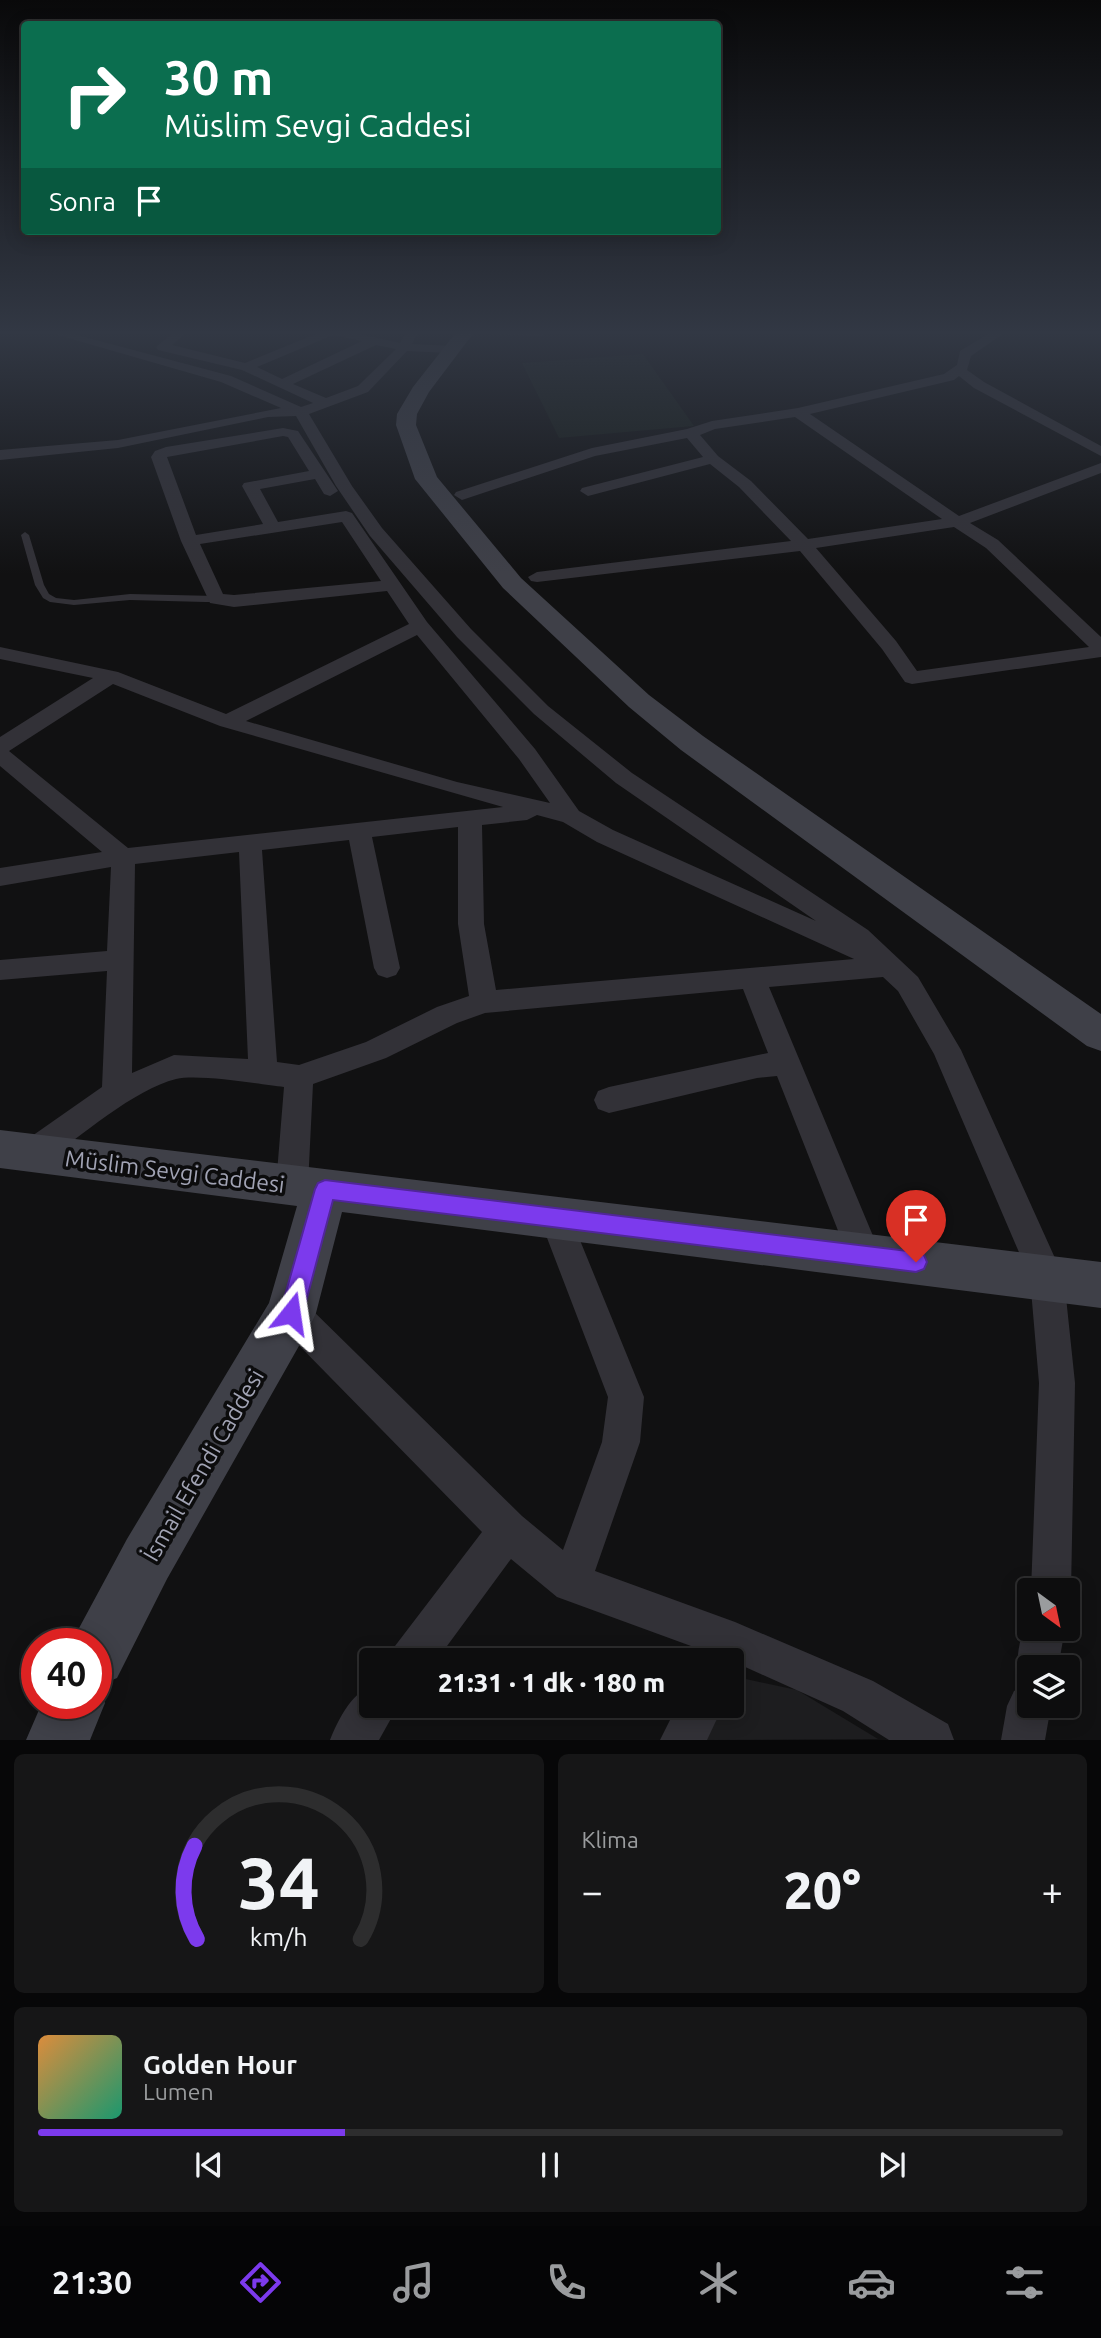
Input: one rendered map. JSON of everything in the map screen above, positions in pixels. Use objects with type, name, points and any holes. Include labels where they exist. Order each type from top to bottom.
[{"type":"street","points":[[0,455],[118,444],[268,413],[294,412]]},
{"type":"street","points":[[301,412],[344,486],[376,532],[464,633],[541,710],[624,778],[859,937],[908,984],[947,1050],[1047,1278],[1058,1383],[1051,1578]]},
{"type":"street","points":[[408,412],[406,425],[426,479],[451,497],[636,673],[710,733],[1101,1006]]},
{"type":"street","points":[[427,412],[425,422],[451,497],[512,583],[639,701],[692,743],[1101,1034]]},
{"type":"street","points":[[451,497],[592,452],[691,433],[712,425],[797,412]]},
{"type":"street","points":[[798,412],[992,544],[1101,649]]},
{"type":"street","points":[[1029,412],[1101,452]]},
{"type":"street","points":[[390,585],[234,601],[216,599],[190,541],[160,454],[284,432],[293,434],[390,585],[420,626],[527,754],[571,816]]},
{"type":"street","points":[[691,433],[713,459],[745,484],[804,545],[889,645],[912,678],[1101,649]]},
{"type":"street","points":[[588,491],[713,459]]},
{"type":"street","points":[[537,577],[804,545],[957,522],[1101,468]]},
{"type":"street","points":[[272,527],[250,486],[319,474]]},
{"type":"street","points":[[190,541],[346,516]]},
{"type":"street","points":[[228,722],[420,626]]},
{"type":"street","points":[[0,653],[111,676],[228,722],[454,788],[571,816],[604,836],[889,965]]},
{"type":"street","points":[[0,747],[111,676]]},
{"type":"street","points":[[0,755],[123,858]]},
{"type":"street","points":[[0,877],[250,842],[545,810]]},
{"type":"street","points":[[471,817],[471,924],[484,1002]]},
{"type":"street","points":[[359,830],[387,968]]},
{"type":"street","points":[[250,842],[263,1073]]},
{"type":"street","points":[[117,1093],[123,858]]},
{"type":"street","points":[[0,970],[120,960]]},
{"type":"street","points":[[17,1151],[117,1093],[174,1067],[222,1068],[299,1077],[376,1050],[447,1015],[484,1002],[889,965]]},
{"type":"street","points":[[752,978],[863,1255]]},
{"type":"street","points":[[609,1100],[757,1066],[788,1063]]},
{"type":"street","points":[[299,1077],[309,1187]]},
{"type":"street","name":"Müslim Sevgi Caddesi","points":[[17,1151],[1101,1285]]},
{"type":"street","name":"İsmail Efendi Caddesi","points":[[112,1628],[179,1504],[291,1313],[309,1187]]},
{"type":"street","points":[[555,1217],[626,1397],[621,1442],[571,1583]]},
{"type":"street","points":[[291,1313],[509,1530],[571,1583],[721,1648]]},
{"type":"street","points":[[421,1648],[509,1530]]},
{"type":"street","points":[[744,1657],[859,1696],[932,1740]]},
{"type":"street","points":[[352,1740],[368,1718]]},
{"type":"street","points":[[682,1740],[694,1718]]},
{"type":"street","points":[[1023,1740],[1027,1718]]},
{"type":"street","points":[[57,1740],[67,1719]]},
{"type":"lane","points":[[25,535],[41,590],[53,600],[76,602],[130,597],[184,602],[216,599]]},
{"type":"shaded area","points":[[546,412],[684,412],[694,426],[559,438]]},
{"type":"shaded area","points":[[744,1679],[797,1690],[878,1739],[699,1740],[710,1718],[744,1718]]},
{"type":"route","points":[[291,1313],[325,1189],[916,1262]]}]
